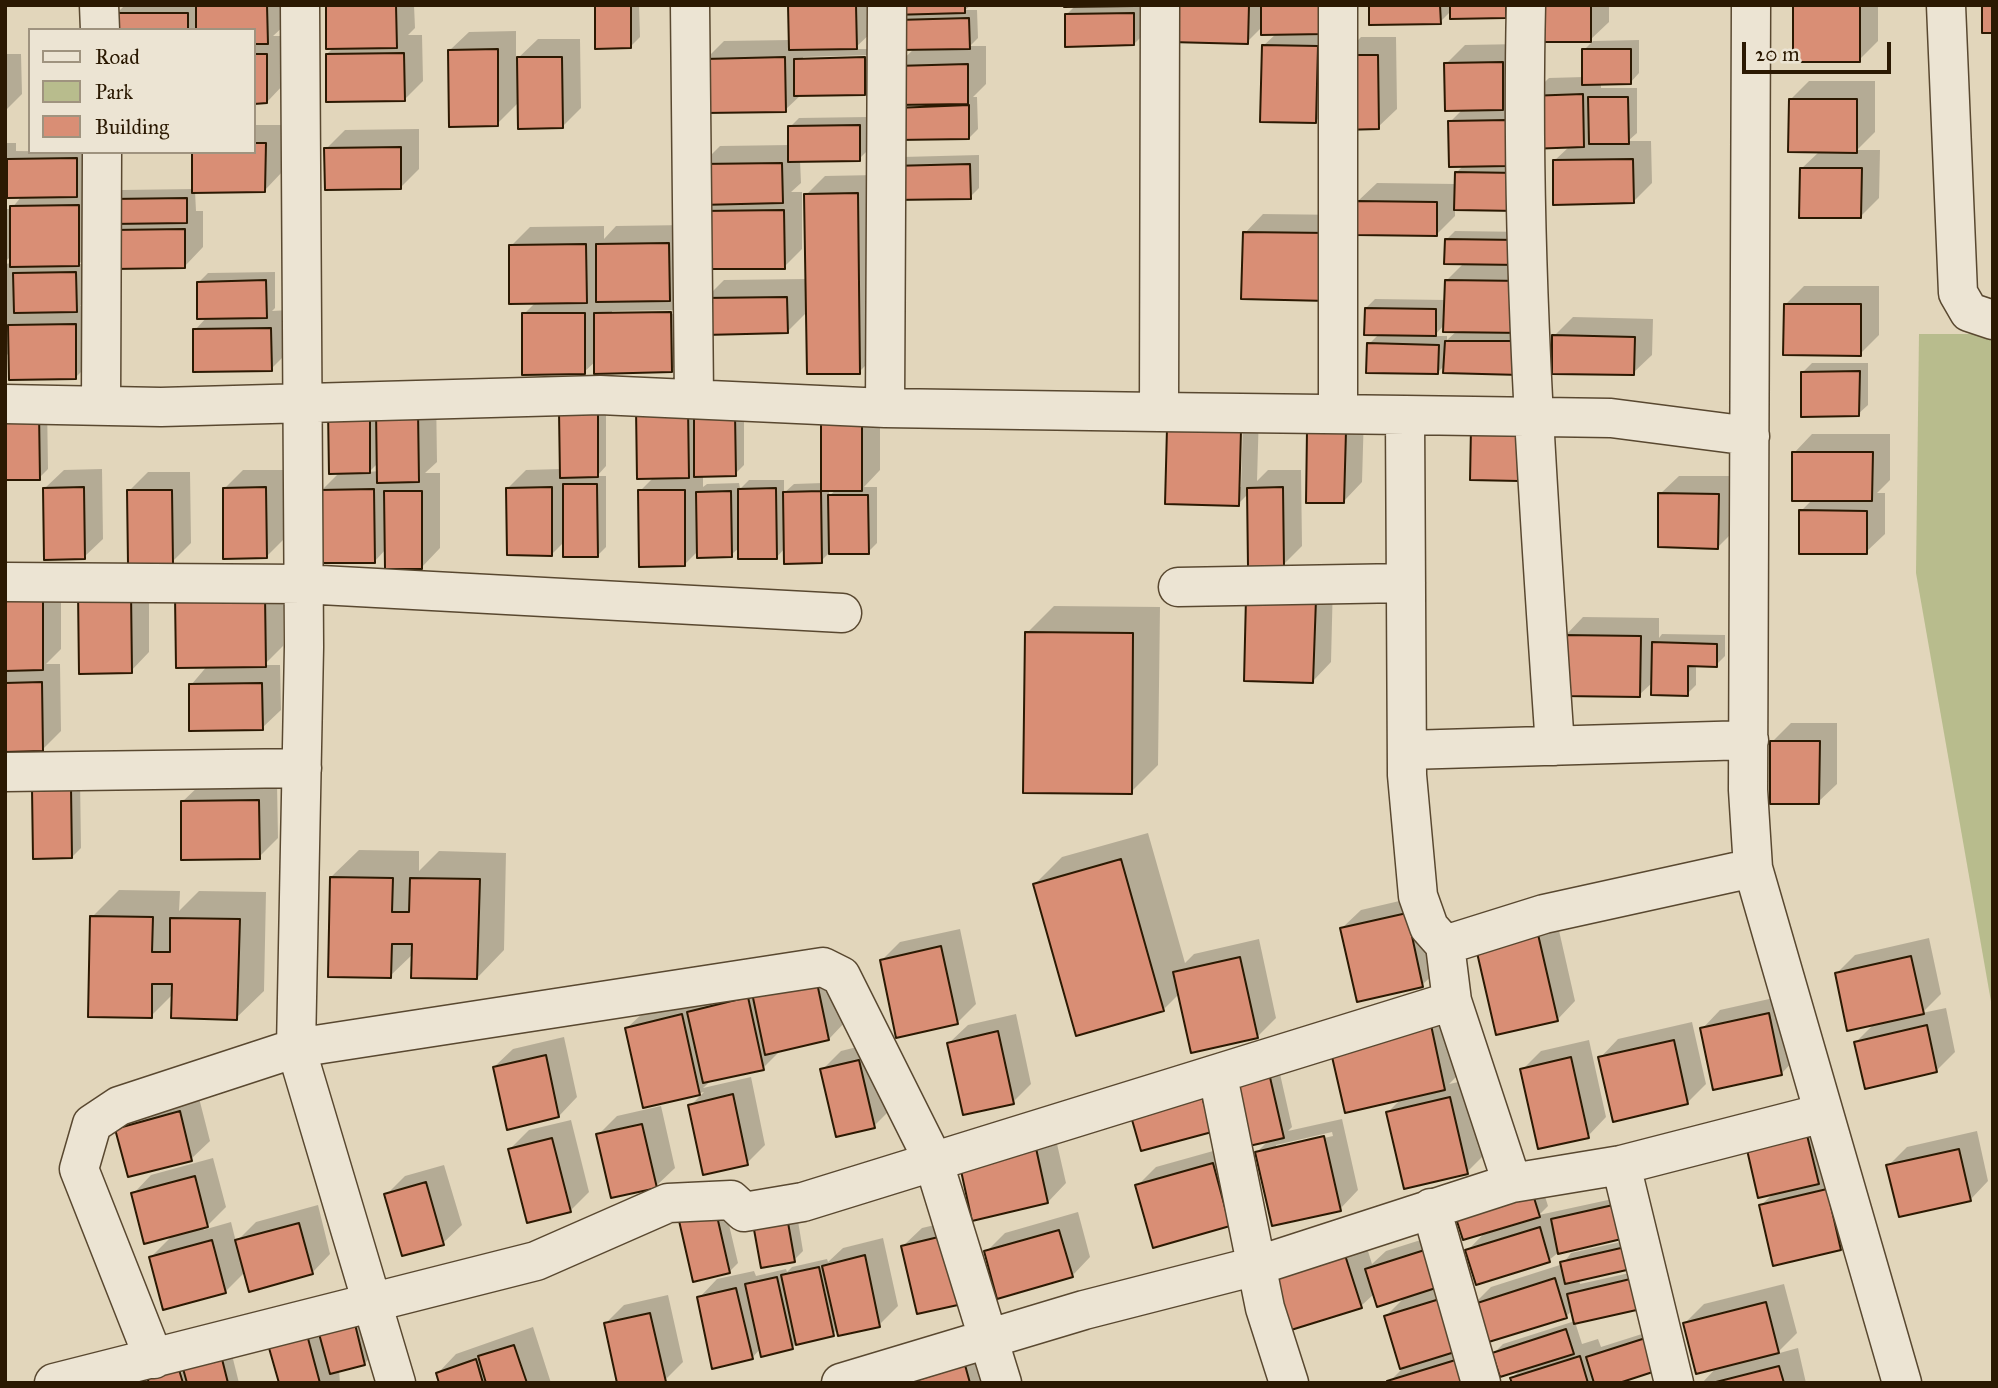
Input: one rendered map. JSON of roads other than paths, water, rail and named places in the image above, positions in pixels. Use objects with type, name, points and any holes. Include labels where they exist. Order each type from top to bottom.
[{"type":"street","points":[[99,5],[100,28]]},
{"type":"street","points":[[300,5],[304,402],[302,768],[296,1048],[396,1383]]},
{"type":"street","points":[[690,5],[694,398]]},
{"type":"street","points":[[885,408],[887,5]]},
{"type":"street","points":[[1159,412],[1160,5]]},
{"type":"street","points":[[1338,5],[1338,414]]},
{"type":"street","points":[[1526,5],[1524,75],[1532,416],[1555,746]]},
{"type":"street","points":[[1751,5],[1749,740],[1753,868],[1902,1383]]},
{"type":"street","points":[[1946,5],[1958,293],[1969,312],[1993,320]]},
{"type":"street","points":[[101,406],[102,154]]},
{"type":"street","points":[[5,404],[161,407],[600,395],[885,408],[1611,418],[1750,436]]},
{"type":"street","points":[[1405,415],[1407,750],[1418,896],[1429,927],[1445,945],[1452,1001],[1512,1183]]},
{"type":"street","points":[[5,582],[302,584],[842,613]]},
{"type":"street","points":[[1178,587],[1406,583]]},
{"type":"street","points":[[1407,750],[1749,740]]},
{"type":"street","points":[[5,772],[302,768]]},
{"type":"street","points":[[1445,945],[1544,914],[1753,868]]},
{"type":"street","points":[[154,1359],[79,1169],[92,1124],[119,1106],[296,1048],[823,967],[841,976],[933,1160],[1002,1383]]},
{"type":"street","points":[[54,1383],[536,1261],[668,1203],[731,1200],[744,1212],[803,1202],[933,1160],[1218,1076],[1452,1001]]},
{"type":"street","points":[[1218,1076],[1265,1308],[1289,1383]]},
{"type":"street","points":[[841,1383],[990,1338],[1256,1266],[1512,1183],[1621,1165],[1824,1112]]},
{"type":"street","points":[[1621,1165],[1674,1383]]},
{"type":"street","points":[[1431,1208],[1481,1383]]}]
